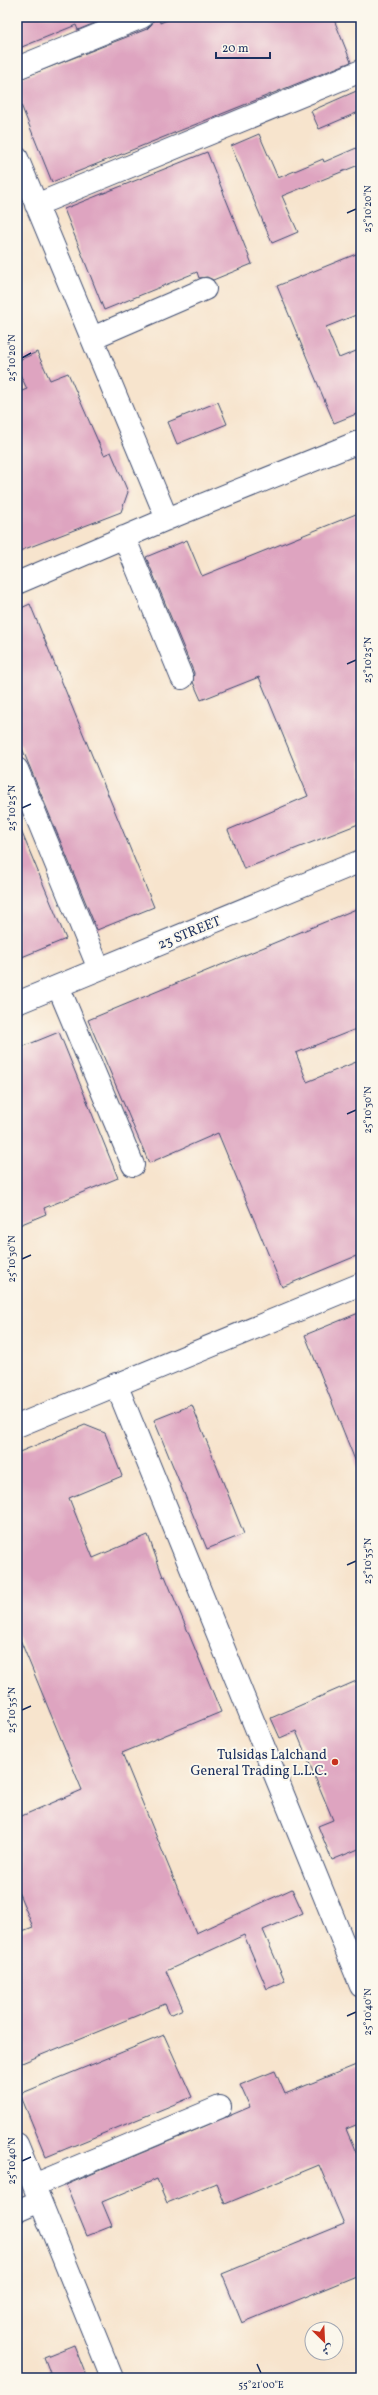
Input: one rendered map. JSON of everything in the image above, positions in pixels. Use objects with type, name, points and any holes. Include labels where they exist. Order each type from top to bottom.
[{"type":"street","points":[[17,68],[142,17]]},
{"type":"street","points":[[36,205],[361,71]]},
{"type":"street","points":[[17,158],[166,519]]},
{"type":"street","points":[[92,338],[205,289]]},
{"type":"street","points":[[17,583],[166,519],[361,441]]},
{"type":"street","points":[[124,537],[182,678]]},
{"type":"street","points":[[17,769],[98,969]]},
{"type":"street","name":"23 STREET","points":[[17,1003],[361,862]]},
{"type":"street","points":[[58,986],[133,1166]]},
{"type":"street","points":[[17,1426],[361,1284]]},
{"type":"street","points":[[116,1384],[361,1986]]},
{"type":"street","points":[[17,2211],[37,2193],[220,2107]]},
{"type":"street","points":[[17,2144],[112,2378]]},
{"type":"building","points":[[17,17],[109,17],[78,30],[76,25],[17,49]]},
{"type":"building","points":[[154,17],[159,17],[160,23],[174,17],[333,17],[351,62],[52,182],[17,95],[17,80],[147,29],[152,24]]},
{"type":"building","points":[[361,89],[361,111],[319,129],[311,111]]},
{"type":"building","points":[[259,134],[278,178],[323,159],[324,162],[361,146],[361,164],[282,196],[298,232],[272,243],[231,146]]},
{"type":"building","points":[[207,152],[252,264],[213,280],[207,277],[199,278],[197,272],[104,310],[64,209]]},
{"type":"building","points":[[361,252],[361,313],[326,327],[339,358],[361,349],[361,412],[334,423],[277,286]]},
{"type":"building","points":[[37,352],[50,380],[68,373],[104,455],[111,452],[128,492],[121,512],[17,552],[17,393],[27,389],[17,368],[17,361]]},
{"type":"building","points":[[218,402],[227,424],[177,444],[168,422]]},
{"type":"building","points":[[361,512],[361,823],[244,869],[228,830],[308,796],[259,677],[201,700],[193,682],[194,673],[146,557],[187,540],[202,576]]},
{"type":"building","points":[[30,604],[154,907],[97,930],[17,736],[17,610]]},
{"type":"building","points":[[17,821],[66,939],[17,959]]},
{"type":"building","points":[[361,907],[361,1027],[296,1053],[307,1082],[361,1060],[361,1254],[282,1287],[218,1133],[149,1163],[88,1020]]},
{"type":"building","points":[[59,1032],[118,1178],[44,1208],[46,1214],[17,1226],[17,1049]]},
{"type":"building","points":[[361,1312],[361,1475],[305,1335]]},
{"type":"building","points":[[192,1405],[244,1534],[207,1549],[154,1420]]},
{"type":"building","points":[[85,1425],[105,1433],[122,1476],[69,1498],[93,1558],[148,1535],[163,1577],[165,1576],[221,1712],[122,1753],[196,1933],[292,1889],[303,1913],[263,1930],[285,1981],[267,1989],[244,1935],[166,1971],[183,2009],[170,2015],[165,2004],[17,2065],[17,1933],[33,1927],[17,1889],[17,1818],[82,1790],[17,1632],[17,1453]]},
{"type":"building","name":"Tulsidas Lalchand General Trading L.L.C.","points":[[361,1679],[361,1848],[332,1860],[318,1826],[333,1820],[296,1731],[280,1738],[271,1718]]},
{"type":"building","points":[[164,2035],[192,2097],[46,2157],[20,2094]]},
{"type":"building","points":[[361,2063],[361,2123],[346,2129],[361,2164],[361,2274],[242,2323],[222,2274],[344,2224],[319,2165],[225,2204],[216,2183],[167,2203],[157,2179],[102,2202],[112,2226],[87,2236],[66,2185],[250,2107],[240,2085],[275,2071],[285,2094]]},
{"type":"building","points":[[74,2345],[87,2378],[52,2378],[44,2357]]},
{"type":"place","name":"Tulsidas Lalchand General Trading L.L.C.","points":[[335,1762]]}]
